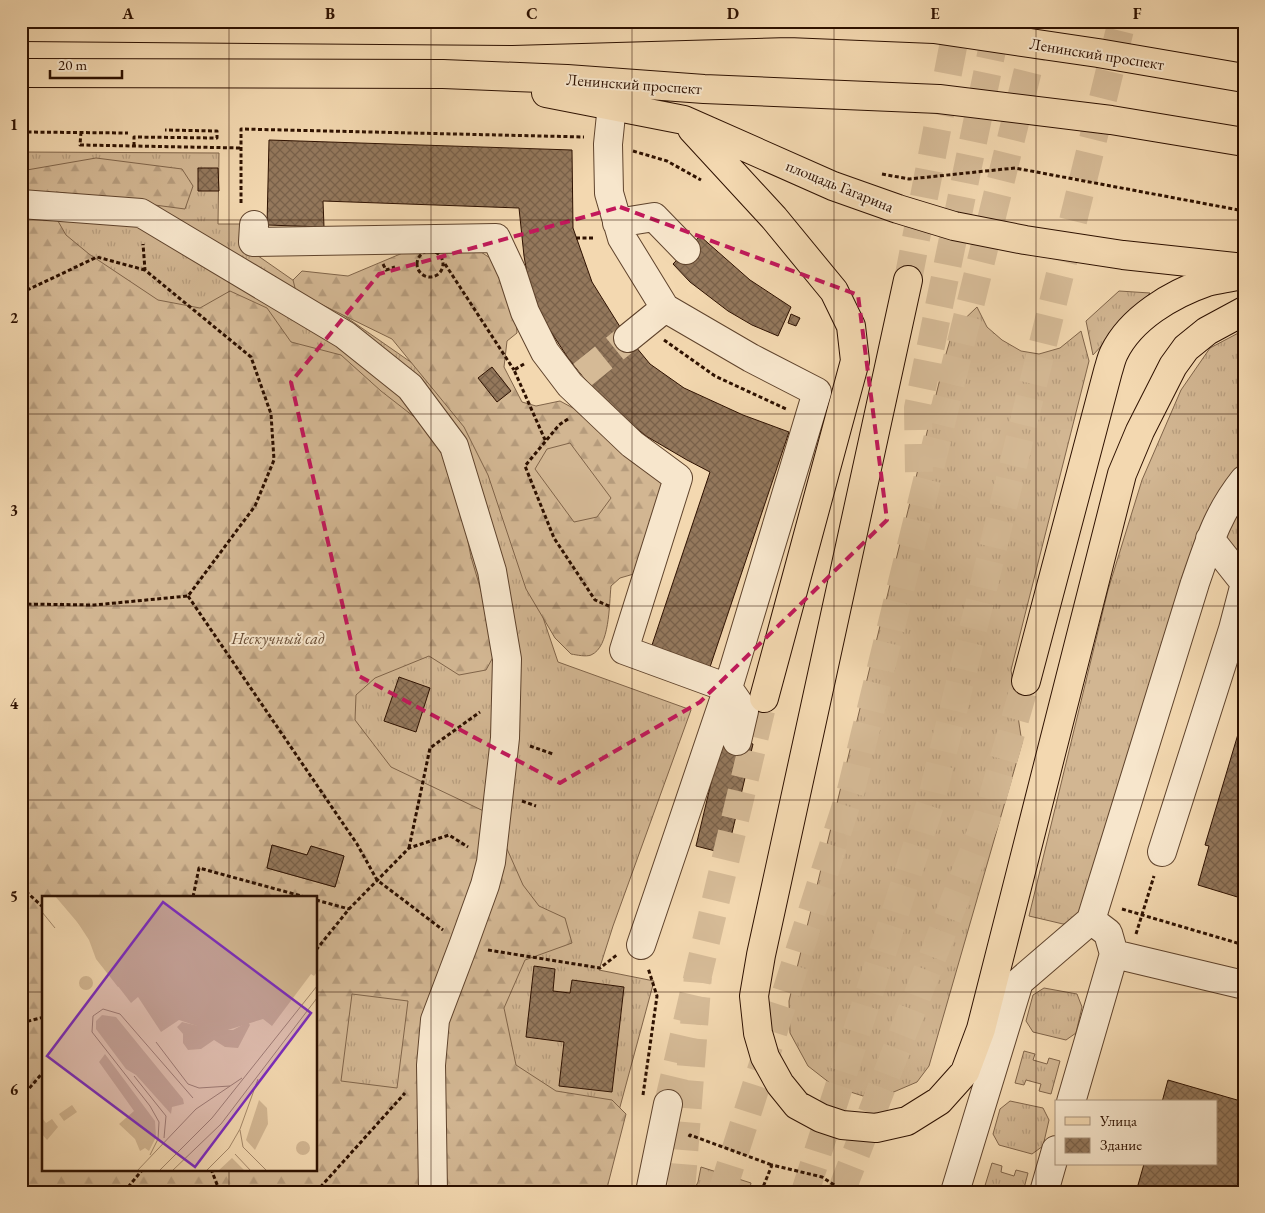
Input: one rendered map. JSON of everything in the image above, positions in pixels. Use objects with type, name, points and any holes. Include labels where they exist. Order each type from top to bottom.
[{"type":"main road","points":[[499,28],[538,21]]},
{"type":"main road","name":"Ленинский проспект","points":[[37,25],[499,28],[789,23],[934,29],[1098,53],[1244,78]]},
{"type":"main road","name":"Ленинский проспект","points":[[21,73],[443,74],[567,79],[704,89],[939,99],[1111,120],[1244,142]]},
{"type":"main road","name":"площадь Гагарина","points":[[443,74],[684,120],[833,186],[954,226],[1025,240],[1123,255],[1244,268]]},
{"type":"main road","points":[[684,120],[774,218],[834,291],[851,326],[855,361],[764,698]]},
{"type":"main road","points":[[1026,681],[1114,353],[1124,337],[1138,322],[1160,306],[1184,292],[1208,282],[1244,275]]},
{"type":"main road","points":[[908,280],[765,936],[754,996],[758,1033],[765,1057],[780,1084],[798,1104],[821,1118],[842,1125],[876,1128],[907,1120],[939,1102],[965,1072],[981,1029],[1122,474],[1140,432],[1173,366],[1186,348],[1207,331],[1244,311]]},
{"type":"street","points":[[605,226],[609,193],[608,144],[612,105]]},
{"type":"street","points":[[21,204],[141,213],[345,335],[410,387],[454,446],[492,572],[507,659],[506,738],[491,862],[485,886],[434,1020],[431,1065],[433,1192]]},
{"type":"street","points":[[605,226],[654,217],[686,250]]},
{"type":"street","points":[[254,225],[253,242],[496,238],[512,272],[525,312],[545,352],[576,380],[632,444],[678,478],[624,650],[728,688],[744,711],[737,741]]},
{"type":"street","points":[[605,226],[622,238],[647,323],[751,358],[817,392],[728,688],[641,944]]},
{"type":"street","points":[[955,1192],[1020,982],[1094,911],[1195,583],[1218,518],[1229,498],[1244,480]]},
{"type":"street","points":[[1210,540],[1244,582]]},
{"type":"street","points":[[1159,860],[1238,632],[1244,587]]},
{"type":"street","points":[[1072,1100],[1114,954],[1108,933],[1094,911]]},
{"type":"street","points":[[1114,954],[1244,985]]},
{"type":"street","points":[[650,1192],[655,1104]]},
{"type":"street","points":[[1044,1192],[1055,1154]]},
{"type":"path","points":[[134,146],[134,137],[217,138],[217,130],[165,130]]},
{"type":"path","points":[[254,225],[240,210],[241,130],[588,138],[667,161],[701,180]]},
{"type":"path","points":[[21,132],[128,133]]},
{"type":"path","points":[[80,132],[80,145],[241,148]]},
{"type":"path","points":[[877,173],[909,179],[1015,168],[1244,211]]},
{"type":"path","points":[[141,213],[145,270]]},
{"type":"path","points":[[576,238],[593,238],[605,226]]},
{"type":"path","points":[[593,238],[598,246]]},
{"type":"path","points":[[21,293],[97,257],[145,270],[251,357],[272,414],[274,460],[255,506],[188,596],[94,605],[21,604]]},
{"type":"path","points":[[442,259],[514,370],[546,442]]},
{"type":"path","points":[[647,323],[666,343],[715,376],[792,411]]},
{"type":"path","points":[[514,370],[545,352]]},
{"type":"path","points":[[560,426],[525,466],[554,538],[595,600]]},
{"type":"path","points":[[188,596],[357,844],[377,880],[463,946],[600,968],[635,942],[641,944],[657,996],[655,1104]]},
{"type":"path","points":[[409,848],[430,748],[483,710]]},
{"type":"path","points":[[318,948],[350,909],[409,848],[449,835],[491,862]]},
{"type":"path","points":[[1141,915],[1159,860]]},
{"type":"path","points":[[193,896],[198,868],[302,896]]},
{"type":"path","points":[[21,887],[42,906]]},
{"type":"path","points":[[318,901],[350,909]]},
{"type":"path","points":[[1094,911],[1141,915],[1244,945]]},
{"type":"path","points":[[21,1023],[42,1018]]},
{"type":"path","points":[[316,1192],[431,1065]]},
{"type":"path","points":[[21,1098],[42,1073]]},
{"type":"path","points":[[687,1144],[690,1135],[772,1165],[822,1177],[845,1192]]},
{"type":"path","points":[[761,1192],[772,1165]]},
{"type":"path","points":[[124,1192],[142,1170]]},
{"type":"path","points":[[211,1170],[220,1192]]},
{"type":"highlighted area","points":[[620,207],[858,295],[887,520],[700,702],[560,783],[359,676],[291,382],[379,274]]},
{"type":"green space","name":"Нескучный сад","points":[[21,152],[219,153],[218,224],[240,224],[241,244],[471,404],[558,662],[691,710],[599,970],[654,981],[597,1192],[21,1192]]},
{"type":"green space","name":"Нескучный сад","points":[[96,158],[182,169],[193,186],[185,209],[56,192],[51,209],[66,235],[89,254],[158,300],[200,308],[230,291],[267,308],[291,342],[341,355],[381,391],[431,430],[458,491],[471,557],[498,648],[486,670],[459,675],[429,656],[375,678],[356,695],[355,720],[391,767],[492,815],[523,885],[539,906],[565,918],[572,943],[525,960],[504,1008],[516,1065],[556,1091],[612,1100],[626,1114],[606,1192],[21,1192],[21,171]],"holes":[[[272,845],[307,855],[311,846],[344,856],[335,887],[267,868]],[[352,994],[408,1001],[397,1088],[341,1081]]]},
{"type":"green space","points":[[466,242],[490,258],[497,268],[516,317],[517,333],[507,341],[504,367],[522,402],[536,406],[560,401],[621,434],[678,495],[644,571],[620,578],[611,586],[605,635],[602,644],[591,655],[571,654],[555,638],[526,589],[488,475],[464,427],[392,339],[296,292],[293,280],[302,271],[348,276],[424,244]]},
{"type":"green space","points":[[1119,291],[1150,293],[1093,355],[1086,321]]},
{"type":"green space","points":[[977,307],[987,327],[1002,340],[1021,351],[1039,354],[1060,348],[1081,331],[1089,361],[1011,670],[1022,743],[929,1066],[917,1082],[889,1094],[863,1096],[835,1087],[808,1066],[790,1033],[789,1001],[946,354],[953,330]]},
{"type":"green space","points":[[1244,330],[1244,548],[1231,550],[1210,540],[1091,920],[1063,924],[1029,916],[1108,590],[1142,480],[1181,390],[1210,348]]},
{"type":"green space","points":[[570,443],[611,498],[597,517],[574,522],[535,469],[547,449]]},
{"type":"green space","points":[[1044,988],[1077,994],[1082,1007],[1076,1033],[1066,1040],[1033,1032],[1026,1021],[1033,995]]},
{"type":"green space","points":[[1024,1051],[1035,1054],[1033,1060],[1047,1064],[1049,1058],[1060,1061],[1051,1094],[1039,1091],[1041,1084],[1026,1080],[1024,1085],[1015,1083]]},
{"type":"green space","points":[[1010,1101],[1043,1108],[1049,1120],[1043,1146],[1032,1154],[999,1145],[993,1134],[1000,1109]]},
{"type":"green space","points":[[992,1163],[1002,1166],[1001,1172],[1014,1176],[1016,1170],[1028,1173],[1023,1192],[983,1192]]},
{"type":"green space","points":[[701,1167],[751,1183],[749,1192],[693,1192],[698,1182]]},
{"type":"building","points":[[269,140],[572,150],[573,228],[592,282],[622,330],[650,364],[684,388],[743,415],[789,432],[710,667],[651,648],[710,472],[646,436],[604,402],[568,358],[544,321],[529,285],[519,208],[323,201],[324,227],[267,225]]},
{"type":"building","points":[[198,168],[218,168],[219,191],[198,191]]},
{"type":"building","points":[[700,236],[750,280],[791,307],[778,336],[752,325],[728,311],[690,282],[673,264]]},
{"type":"building","points":[[791,314],[800,318],[796,326],[788,323]]},
{"type":"building","points":[[492,367],[511,391],[497,402],[478,378]]},
{"type":"building","points":[[399,677],[430,688],[416,732],[384,721]]},
{"type":"building","points":[[1244,714],[1244,899],[1198,885],[1209,846],[1205,845]]},
{"type":"building","points":[[722,737],[753,744],[727,854],[696,846]]},
{"type":"building","points":[[272,845],[307,855],[311,846],[344,856],[335,887],[267,868]]},
{"type":"building","points":[[534,966],[555,969],[553,991],[570,993],[572,980],[624,987],[612,1092],[559,1086],[564,1042],[526,1037]]},
{"type":"building","points":[[1168,1080],[1244,1102],[1244,1192],[1136,1192],[1143,1166],[1218,1166],[1218,1100],[1163,1100]]},
{"type":"tunnel","points":[[908,280],[958,21]]},
{"type":"tunnel","points":[[919,472],[918,408],[998,21]]},
{"type":"tunnel","points":[[722,1192],[851,790],[1040,21]]},
{"type":"tunnel","points":[[805,1192],[930,805],[1122,21]]},
{"type":"tunnel","points":[[582,375],[628,338]]},
{"type":"tunnel","points":[[841,1192],[987,817],[1026,681]]},
{"type":"tunnel","points":[[681,1192],[698,975],[764,698]]},
{"type":"tunnel","points":[[668,1104],[698,975]]}]
